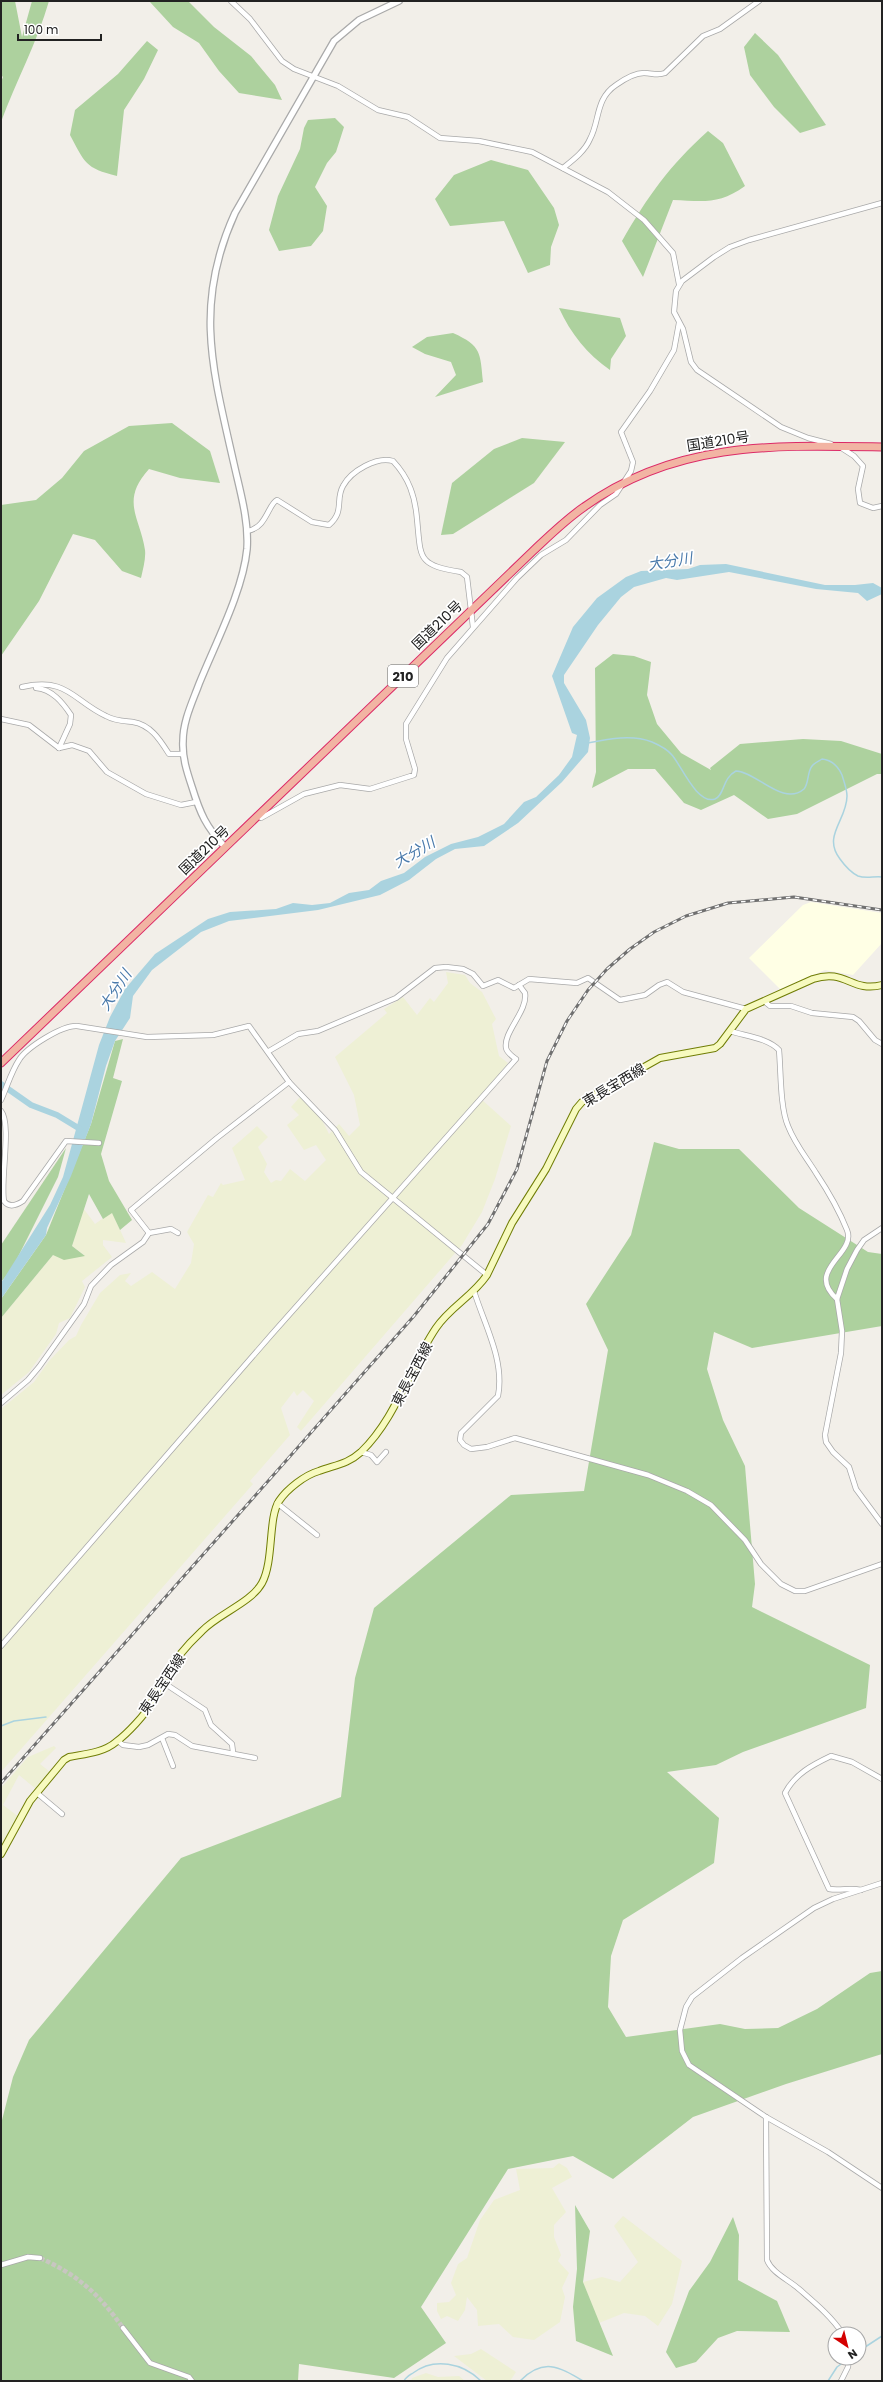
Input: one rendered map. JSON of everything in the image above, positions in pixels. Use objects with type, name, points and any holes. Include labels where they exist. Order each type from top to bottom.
[{"type":"highway","name":"国道210号","points":[[1,1063],[472,609],[573,514],[624,482],[657,468],[705,454],[776,446],[882,447]]},
{"type":"main road","name":"東長宝西線","points":[[1,1854],[30,1801],[69,1757],[108,1748],[118,1742],[149,1707],[161,1681],[203,1629],[254,1593],[262,1584],[267,1571],[278,1503],[287,1491],[305,1478],[318,1471],[350,1461],[361,1452],[394,1408],[435,1329],[447,1314],[474,1291],[487,1275],[512,1223],[546,1169],[576,1109],[582,1102],[660,1058],[715,1048],[746,1010],[824,976],[843,977],[860,987],[869,989],[882,985]]},
{"type":"street","points":[[231,1],[250,19],[282,61],[294,69],[338,86],[378,110],[408,117],[440,138],[479,141],[522,149],[538,154],[608,192],[644,220],[673,253],[680,284],[674,305],[684,334],[691,362],[701,373],[781,427],[808,438],[839,446],[854,456],[863,466],[858,490],[860,503],[873,508],[882,506]]},
{"type":"street","points":[[225,847],[206,825],[196,802],[183,754],[183,732],[188,712],[242,577],[247,550],[247,531],[240,488],[212,363],[209,323],[212,284],[221,247],[235,213],[330,46],[344,31],[363,17],[399,1]]},
{"type":"street","points":[[746,1],[749,7]]},
{"type":"street","points":[[563,168],[589,143],[593,133],[597,111],[612,88],[637,74],[644,73],[658,75],[665,73],[703,36],[720,30],[749,7],[760,1]]},
{"type":"street","points":[[680,284],[714,257],[739,243],[882,203]]},
{"type":"street","points":[[258,816],[260,818],[266,816],[288,801],[304,794],[340,785],[370,789],[413,776],[416,769],[405,735],[408,720],[447,658],[473,627],[537,559],[566,540],[600,505],[614,496],[624,482],[633,462],[621,432],[650,391],[674,350],[679,323]]},
{"type":"street","points":[[247,531],[266,519],[274,502],[277,500],[312,522],[329,525],[339,512],[342,486],[347,479],[381,459],[393,461],[404,473],[411,487],[421,553],[427,560],[440,568],[464,574],[467,577],[473,627]]},
{"type":"street","points":[[59,748],[70,724],[71,715],[65,706],[47,690],[22,687],[44,685],[66,689],[105,716],[139,723],[151,730],[171,755],[183,754]]},
{"type":"street","points":[[1,719],[29,725],[59,748]]},
{"type":"street","points":[[59,748],[72,745],[89,751],[107,772],[146,794],[181,805],[196,802]]},
{"type":"street","points":[[269,1051],[298,1034],[318,1031],[396,998],[435,968],[446,967],[463,969],[473,974],[483,986],[498,980],[510,987],[519,986],[530,979],[577,983],[588,978],[620,1000],[646,995],[658,985],[667,982],[683,992],[746,1010]]},
{"type":"street","points":[[1,1646],[211,1403],[516,1059],[508,1052],[506,1043],[524,1004],[525,993],[519,986]]},
{"type":"street","points":[[764,1001],[770,1006],[791,1006],[818,1014],[853,1017],[859,1021],[875,1040],[882,1044]]},
{"type":"street","points":[[1,1100],[16,1064],[25,1053],[68,1027],[90,1028],[147,1037],[209,1036],[249,1026],[269,1051],[289,1082],[335,1130],[362,1172],[487,1275]]},
{"type":"street","points":[[730,1031],[762,1040],[775,1046],[779,1050],[787,1125],[797,1147],[816,1172],[836,1206],[848,1232],[847,1242],[828,1270],[826,1280],[830,1292],[838,1299]]},
{"type":"street","points":[[149,1233],[131,1210],[217,1138],[289,1082]]},
{"type":"street","points":[[1,1111],[4,1117],[1,1189],[2,1198],[6,1204],[14,1205],[23,1200],[66,1140],[99,1143]]},
{"type":"street","points":[[882,1228],[864,1240],[856,1250],[847,1269],[838,1299],[842,1339],[825,1435],[826,1442],[849,1467],[856,1489],[882,1524]]},
{"type":"street","points":[[1,1403],[28,1380],[39,1367],[84,1304],[91,1286],[111,1265],[143,1242],[149,1233],[171,1229],[178,1233]]},
{"type":"street","points":[[474,1291],[494,1349],[500,1387],[498,1396],[461,1434],[460,1440],[464,1445],[471,1449],[487,1447],[515,1438],[648,1475],[688,1491],[712,1505],[745,1540],[761,1564],[780,1584],[795,1591],[805,1591],[882,1564]]},
{"type":"street","points":[[361,1452],[371,1455],[377,1462],[386,1452]]},
{"type":"street","points":[[278,1503],[317,1535]]},
{"type":"street","points":[[161,1681],[205,1710],[211,1725],[232,1744],[233,1752]]},
{"type":"street","points":[[118,1742],[123,1745],[139,1747],[168,1734],[175,1735],[192,1746],[233,1752],[255,1758]]},
{"type":"street","points":[[162,1738],[173,1766]]},
{"type":"street","points":[[861,1890],[853,1888],[841,1891],[829,1889],[785,1793],[794,1778],[812,1765],[831,1756],[852,1762],[882,1779]]},
{"type":"street","points":[[37,1793],[62,1814]]},
{"type":"street","points":[[882,1883],[833,1899],[814,1908],[720,1975],[692,1997],[686,2007],[680,2030],[682,2051],[689,2065],[766,2117],[828,2152],[882,2188]]},
{"type":"street","points":[[766,2117],[767,2260],[770,2266],[798,2288],[833,2320],[837,2326]]},
{"type":"street","points":[[1,2265],[28,2257],[40,2258]]},
{"type":"street","points":[[124,2328],[150,2363],[189,2376],[192,2381]]},
{"type":"street","points":[[841,2381],[848,2366]]},
{"type":"shaded area","points":[[811,902],[882,913],[882,943],[853,975],[825,970],[780,989],[749,958],[803,905]]},
{"type":"shaded area","points":[[446,972],[465,975],[470,983],[482,992],[496,1019],[492,1024],[499,1056],[508,1063],[480,1098],[511,1126],[495,1179],[482,1212],[462,1245],[301,1431],[297,1427],[314,1401],[303,1390],[297,1396],[294,1391],[281,1408],[290,1435],[250,1481],[253,1484],[1,1772],[1,1409],[34,1382],[49,1361],[69,1340],[76,1336],[100,1293],[120,1275],[131,1273],[125,1281],[131,1286],[152,1272],[175,1289],[191,1263],[194,1244],[187,1232],[208,1195],[213,1197],[221,1183],[223,1185],[245,1180],[232,1148],[257,1126],[268,1137],[258,1147],[267,1164],[264,1172],[271,1183],[276,1180],[281,1181],[290,1169],[305,1181],[326,1160],[316,1145],[304,1150],[287,1125],[299,1115],[291,1107],[300,1097],[321,1118],[329,1134],[339,1124],[349,1136],[360,1125],[354,1095],[335,1057],[387,1013],[384,1009],[403,997],[417,1015],[430,998],[434,1002],[448,983]]},
{"type":"shaded area","points":[[83,1208],[95,1224],[112,1212],[126,1243],[103,1240],[103,1245],[112,1257],[82,1281],[85,1287],[70,1318],[59,1323],[56,1334],[29,1372],[1,1395],[1,1318],[53,1255],[84,1255],[72,1246]]},
{"type":"shaded area","points":[[54,1746],[56,1748],[40,1764],[50,1772],[36,1789],[19,1775],[3,1805],[19,1817],[1,1848],[1,1788],[28,1757]]},
{"type":"shaded area","points":[[559,2163],[567,2168],[572,2177],[552,2188],[566,2212],[554,2225],[554,2237],[561,2255],[558,2261],[569,2273],[562,2288],[565,2297],[560,2322],[534,2340],[513,2337],[499,2324],[478,2326],[477,2310],[467,2297],[465,2310],[458,2321],[447,2316],[441,2319],[437,2311],[437,2303],[449,2302],[456,2295],[451,2283],[458,2264],[467,2258],[480,2220],[494,2200],[520,2190],[516,2169],[553,2168]]},
{"type":"shaded area","points":[[623,2216],[682,2261],[672,2304],[658,2326],[645,2316],[624,2313],[599,2323],[583,2282],[602,2277],[620,2282],[638,2262],[614,2226]]},
{"type":"shaded area","points":[[481,2349],[516,2372],[510,2381],[487,2381],[454,2356],[471,2354]]},
{"type":"shaded area","points":[[426,2373],[438,2377],[459,2376],[465,2381],[411,2381],[412,2378]]},
{"type":"green space","points":[[1,1],[15,1],[22,37],[32,1],[49,1],[39,32],[1,122],[1,82],[3,77],[1,75]]},
{"type":"green space","points":[[188,1],[214,27],[251,56],[275,85],[282,100],[239,93],[219,71],[199,43],[173,27],[150,2]]},
{"type":"green space","points":[[755,33],[778,55],[826,125],[800,133],[774,107],[750,75],[744,47]]},
{"type":"green space","points":[[147,41],[158,50],[144,79],[124,110],[117,176],[92,167],[79,152],[70,135],[75,110],[118,74]]},
{"type":"green space","points":[[335,118],[344,127],[336,152],[327,163],[315,187],[327,206],[323,231],[311,246],[279,251],[269,230],[278,196],[300,149],[304,128],[308,120]]},
{"type":"green space","points":[[708,131],[723,143],[745,186],[736,192],[719,199],[702,201],[673,200],[643,277],[622,241],[660,182],[694,144]]},
{"type":"green space","points":[[491,160],[528,170],[554,208],[559,225],[551,247],[550,265],[528,273],[504,221],[450,226],[435,199],[454,175]]},
{"type":"green space","points":[[559,308],[620,318],[626,336],[611,359],[610,370],[580,343]]},
{"type":"green space","points":[[453,333],[470,342],[478,352],[483,382],[435,397],[456,375],[451,362],[425,354],[412,347],[427,337]]},
{"type":"green space","points":[[172,423],[210,451],[220,483],[180,478],[149,469],[140,480],[135,491],[134,500],[134,509],[145,550],[145,560],[141,578],[122,571],[95,540],[73,534],[39,601],[1,656],[1,505],[36,500],[62,478],[84,451],[129,426]]},
{"type":"green space","points":[[522,438],[565,442],[534,483],[453,534],[441,535],[452,483],[494,449]]},
{"type":"green space","points":[[613,654],[634,656],[651,662],[647,695],[657,724],[681,753],[711,770],[710,768],[740,744],[803,739],[841,741],[882,754],[882,774],[877,774],[797,814],[768,819],[734,795],[701,810],[684,803],[655,769],[628,769],[592,788],[596,772],[595,668]]},
{"type":"green space","points":[[123,1039],[113,1078],[122,1081],[101,1154],[109,1181],[132,1220],[120,1230],[112,1213],[103,1219],[89,1194],[72,1246],[85,1256],[64,1260],[53,1255],[1,1318],[1,1299],[46,1235],[91,1124],[115,1041]]},
{"type":"green space","points":[[654,1142],[679,1149],[739,1149],[799,1208],[868,1252],[882,1254],[882,1326],[752,1348],[714,1332],[707,1369],[723,1420],[745,1466],[755,1584],[752,1607],[870,1665],[866,1708],[743,1752],[716,1765],[667,1772],[719,1818],[714,1863],[623,1920],[611,1956],[608,2007],[626,2037],[720,2024],[745,2029],[778,2028],[817,2009],[870,1973],[882,1971],[882,2054],[786,2084],[693,2117],[613,2179],[573,2156],[508,2169],[421,2307],[446,2343],[394,2378],[299,2364],[298,2381],[1,2381],[1,2124],[13,2077],[29,2040],[181,1858],[341,1797],[355,1678],[374,1608],[511,1495],[584,1491],[608,1350],[586,1304],[631,1235]]},
{"type":"green space","points":[[66,1148],[58,1177],[12,1269],[1,1282],[1,1245]]},
{"type":"green space","points":[[575,2205],[590,2231],[583,2282],[613,2356],[576,2341],[573,2307],[577,2269]]},
{"type":"green space","points":[[733,2217],[739,2235],[738,2280],[777,2301],[790,2332],[737,2331],[718,2338],[696,2362],[676,2368],[666,2352],[689,2291],[710,2262]]},
{"type":"water","points":[[726,564],[825,585],[855,585],[873,583],[882,588],[882,594],[867,601],[858,593],[816,589],[729,572],[677,580],[666,578],[634,587],[621,597],[598,625],[564,675],[564,683],[586,720],[590,738],[588,752],[562,782],[518,823],[484,846],[455,849],[436,859],[409,880],[380,895],[318,910],[229,921],[201,932],[152,970],[133,996],[130,1018],[115,1041],[106,1066],[91,1124],[71,1176],[47,1228],[46,1235],[1,1299],[1,1283],[50,1205],[63,1177],[99,1045],[110,1017],[125,989],[155,954],[208,919],[230,912],[276,909],[293,903],[312,905],[330,903],[349,893],[369,890],[381,881],[404,873],[425,857],[451,844],[478,837],[504,824],[524,802],[536,797],[559,775],[572,757],[577,735],[572,733],[552,676],[573,627],[597,598],[626,577],[641,571],[688,569],[700,565]]},
{"type":"waterway","points":[[588,743],[628,738],[636,738],[655,743],[670,753],[690,783],[702,796],[708,799],[715,799],[718,797],[721,794],[728,778],[736,771],[753,777],[770,787],[787,794],[796,793],[806,787],[809,771],[815,763],[822,759],[829,761],[837,766],[842,775],[847,793],[846,805],[834,835],[835,851],[850,871],[858,876],[882,877]]},
{"type":"waterway","points":[[1,1084],[31,1105],[57,1115],[80,1129]]},
{"type":"waterway","points":[[1,1726],[14,1721],[46,1717]]},
{"type":"waterway","points":[[867,2346],[882,2336]]},
{"type":"waterway","points":[[404,2381],[408,2376],[421,2368],[439,2364],[457,2366],[466,2370],[481,2381]]},
{"type":"waterway","points":[[828,2381],[838,2366]]},
{"type":"waterway","points":[[520,2381],[536,2369],[543,2367],[558,2368],[583,2381]]},
{"type":"tunnel","points":[[40,2258],[66,2271],[87,2287],[105,2305],[123,2328]]},
{"type":"railway","points":[[1,1783],[414,1316],[488,1224],[517,1169],[547,1061],[567,1021],[588,990],[607,969],[630,949],[654,932],[686,916],[728,903],[794,897],[882,910]]},
{"type":"water label","name":"大分川","points":[[670,561]]},
{"type":"water label","name":"大分川","points":[[414,852]]},
{"type":"water label","name":"大分川","points":[[115,990]]}]
